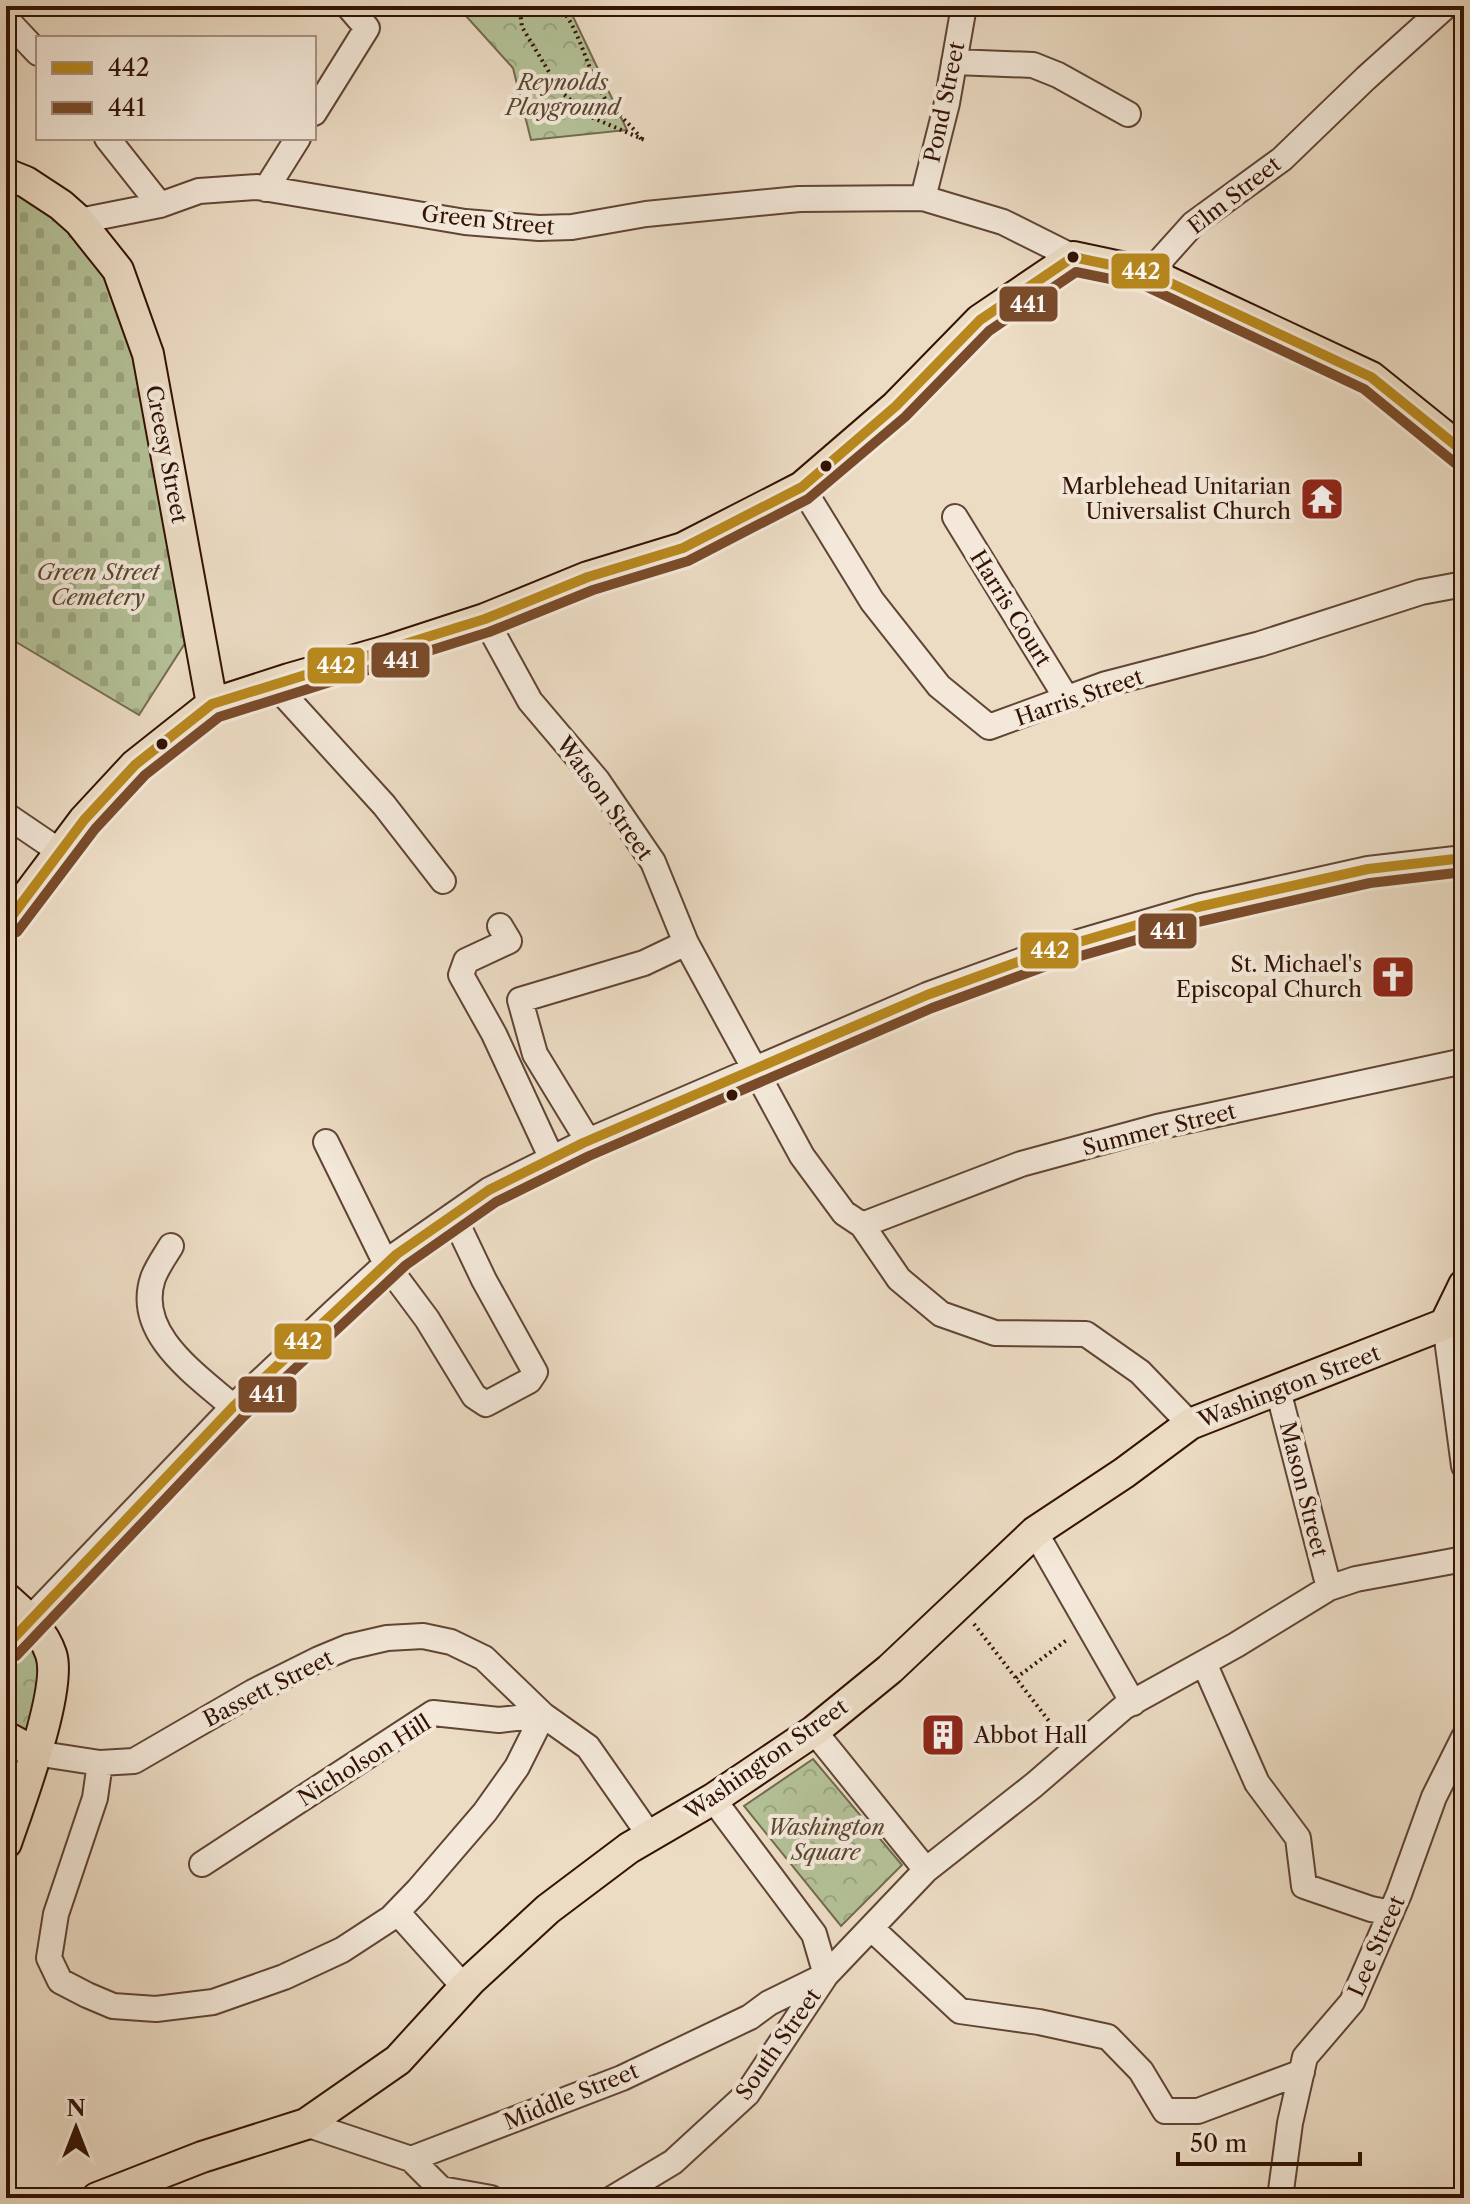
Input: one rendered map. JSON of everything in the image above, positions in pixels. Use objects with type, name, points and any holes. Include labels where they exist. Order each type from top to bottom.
[{"type":"main road","points":[[6,174],[51,198],[79,221]]},
{"type":"main road","name":"Creesy Street","points":[[79,221],[118,270],[148,354],[212,704]]},
{"type":"main road","points":[[6,924],[84,820],[135,765],[212,704],[485,619],[588,577],[683,548],[802,487],[896,406],[980,320],[1073,257],[1149,273],[1371,377],[1464,452]]},
{"type":"main road","points":[[1445,1324],[1464,1285]]},
{"type":"main road","name":"Washington Street","points":[[97,2198],[202,2157],[306,2124],[398,2060],[465,1988],[548,1909],[629,1848],[713,1799],[814,1731],[890,1669],[1035,1532],[1124,1473],[1190,1424],[1445,1324]]},
{"type":"main road","points":[[6,1598],[30,1619],[45,1640],[55,1668],[53,1688],[35,1753],[6,1843]]},
{"type":"main road","points":[[6,1646],[30,1619]]},
{"type":"main road","name":"Bassett Street","points":[[6,1737],[35,1753]]},
{"type":"street","points":[[316,110],[367,28],[348,6]]},
{"type":"street","name":"Pond Street","points":[[923,198],[947,103],[964,6]]},
{"type":"street","name":"Elm Street","points":[[1149,273],[1193,224],[1282,159],[1446,6]]},
{"type":"street","points":[[6,19],[36,51]]},
{"type":"street","points":[[954,62],[1033,65],[1058,75],[1128,114]]},
{"type":"street","points":[[109,140],[160,205]]},
{"type":"street","points":[[266,189],[297,140]]},
{"type":"street","name":"Green Street","points":[[79,221],[160,205],[199,191],[266,189],[465,222],[539,228],[572,227],[646,214],[799,199],[923,198],[1003,222],[1073,257]]},
{"type":"street","name":"Harris Street","points":[[802,487],[872,601],[939,686],[989,727],[1106,684],[1260,644],[1421,592],[1464,584]]},
{"type":"street","name":"Harris Court","points":[[955,517],[1067,699]]},
{"type":"street","name":"Watson Street","points":[[485,619],[530,701],[597,780],[653,862],[686,943],[802,1156],[844,1213],[862,1225],[899,1279],[941,1314],[995,1333],[1086,1334],[1140,1372],[1190,1424]]},
{"type":"street","points":[[274,684],[384,805],[443,881]]},
{"type":"street","points":[[6,815],[59,851]]},
{"type":"street","points":[[30,1619],[233,1407],[386,1264],[489,1190],[588,1141],[927,995],[1060,947],[1198,907],[1368,869],[1464,858]]},
{"type":"street","points":[[500,926],[509,941],[466,961],[461,975],[494,1034],[552,1159]]},
{"type":"street","points":[[588,1141],[535,1054],[520,1000],[644,963],[686,943]]},
{"type":"street","name":"Summer Street","points":[[862,1225],[1021,1164],[1157,1127],[1464,1061]]},
{"type":"street","points":[[326,1142],[386,1264],[427,1319],[474,1396],[486,1404],[529,1381],[535,1372],[484,1280],[453,1215]]},
{"type":"street","points":[[171,1246],[152,1281],[153,1322],[182,1362],[233,1407]]},
{"type":"street","points":[[1445,1324],[1464,1466]]},
{"type":"street","name":"Mason Street","points":[[1278,1390],[1329,1588]]},
{"type":"street","points":[[1035,1532],[1133,1703]]},
{"type":"street","points":[[814,1731],[926,1870],[1133,1703],[1329,1588],[1356,1579],[1464,1559]]},
{"type":"street","name":"Bassett Street","points":[[35,1753],[100,1763],[134,1761],[291,1673],[348,1647],[387,1638],[423,1636],[451,1642],[484,1658],[543,1715],[588,1747],[650,1836]]},
{"type":"street","points":[[1204,1663],[1257,1783],[1298,1838],[1304,1886],[1391,1913]]},
{"type":"street","name":"Nicholson Hill","points":[[202,1864],[433,1713],[499,1720],[543,1715]]},
{"type":"street","points":[[100,1763],[95,1798],[56,1914],[49,1958],[60,1981],[87,1995],[113,2006],[156,2009],[213,2002],[284,1977],[342,1950],[397,1912],[485,1812],[517,1767],[543,1715]]},
{"type":"street","name":"Lee Street","points":[[1280,2198],[1290,2123],[1305,2057],[1352,2002],[1391,1913],[1434,1797],[1464,1737]]},
{"type":"street","points":[[713,1799],[814,1934],[826,1975]]},
{"type":"street","name":"South Street","points":[[613,2198],[673,2162],[747,2094],[826,1975],[926,1870]]},
{"type":"street","points":[[397,1912],[465,1988]]},
{"type":"street","points":[[871,1928],[960,2011],[1039,2022],[1108,2037],[1141,2071],[1165,2111],[1198,2111],[1302,2072]]},
{"type":"street","name":"Middle Street","points":[[411,2159],[622,2078],[750,2017],[769,2003],[826,1975]]},
{"type":"street","points":[[306,2124],[411,2159],[441,2189],[491,2198]]},
{"type":"path","points":[[523,6],[520,12],[522,27],[561,92],[591,117],[644,140],[619,117],[603,96],[575,32],[559,6]]},
{"type":"path","points":[[958,1603],[1073,1752]]},
{"type":"path","points":[[1016,1678],[1069,1638],[1089,1627]]},
{"type":"green space","name":"Reynolds Playground","points":[[457,6],[568,6],[627,130],[531,140],[513,68]]},
{"type":"green space","name":"Green Street Cemetery","points":[[6,179],[118,270],[198,623],[139,715],[6,636]]},
{"type":"green space","points":[[30,1619],[52,1656],[6,1843],[6,1646]]},
{"type":"green space","name":"Washington Square","points":[[813,1759],[902,1865],[841,1926],[744,1806]]},
{"type":"transit line","name":"442","points":[[6,924],[84,820],[135,765],[212,704],[485,619],[588,577],[683,548],[802,487],[896,406],[980,320],[1073,257],[1149,273],[1371,377],[1464,452]]},
{"type":"transit line","name":"441","points":[[17,932],[95,829],[145,775],[219,717],[489,632],[593,590],[688,561],[808,499],[905,417],[989,331],[1076,272],[1145,286],[1364,389],[1455,463]]},
{"type":"transit line","name":"442","points":[[6,1646],[233,1407],[397,1254],[489,1190],[583,1143],[927,995],[1045,952],[1198,907],[1368,869],[1464,858]]},
{"type":"transit line","name":"441","points":[[16,1656],[243,1417],[406,1265],[496,1202],[589,1156],[932,1008],[1049,965],[1202,921],[1370,883],[1464,872]]},
{"type":"place","name":"Marblehead Unitarian Universalist Church","points":[[1322,499]]},
{"type":"place","name":"St. Michael's Episcopal Church","points":[[1393,977]]},
{"type":"place","name":"Abbot Hall","points":[[943,1735]]}]
